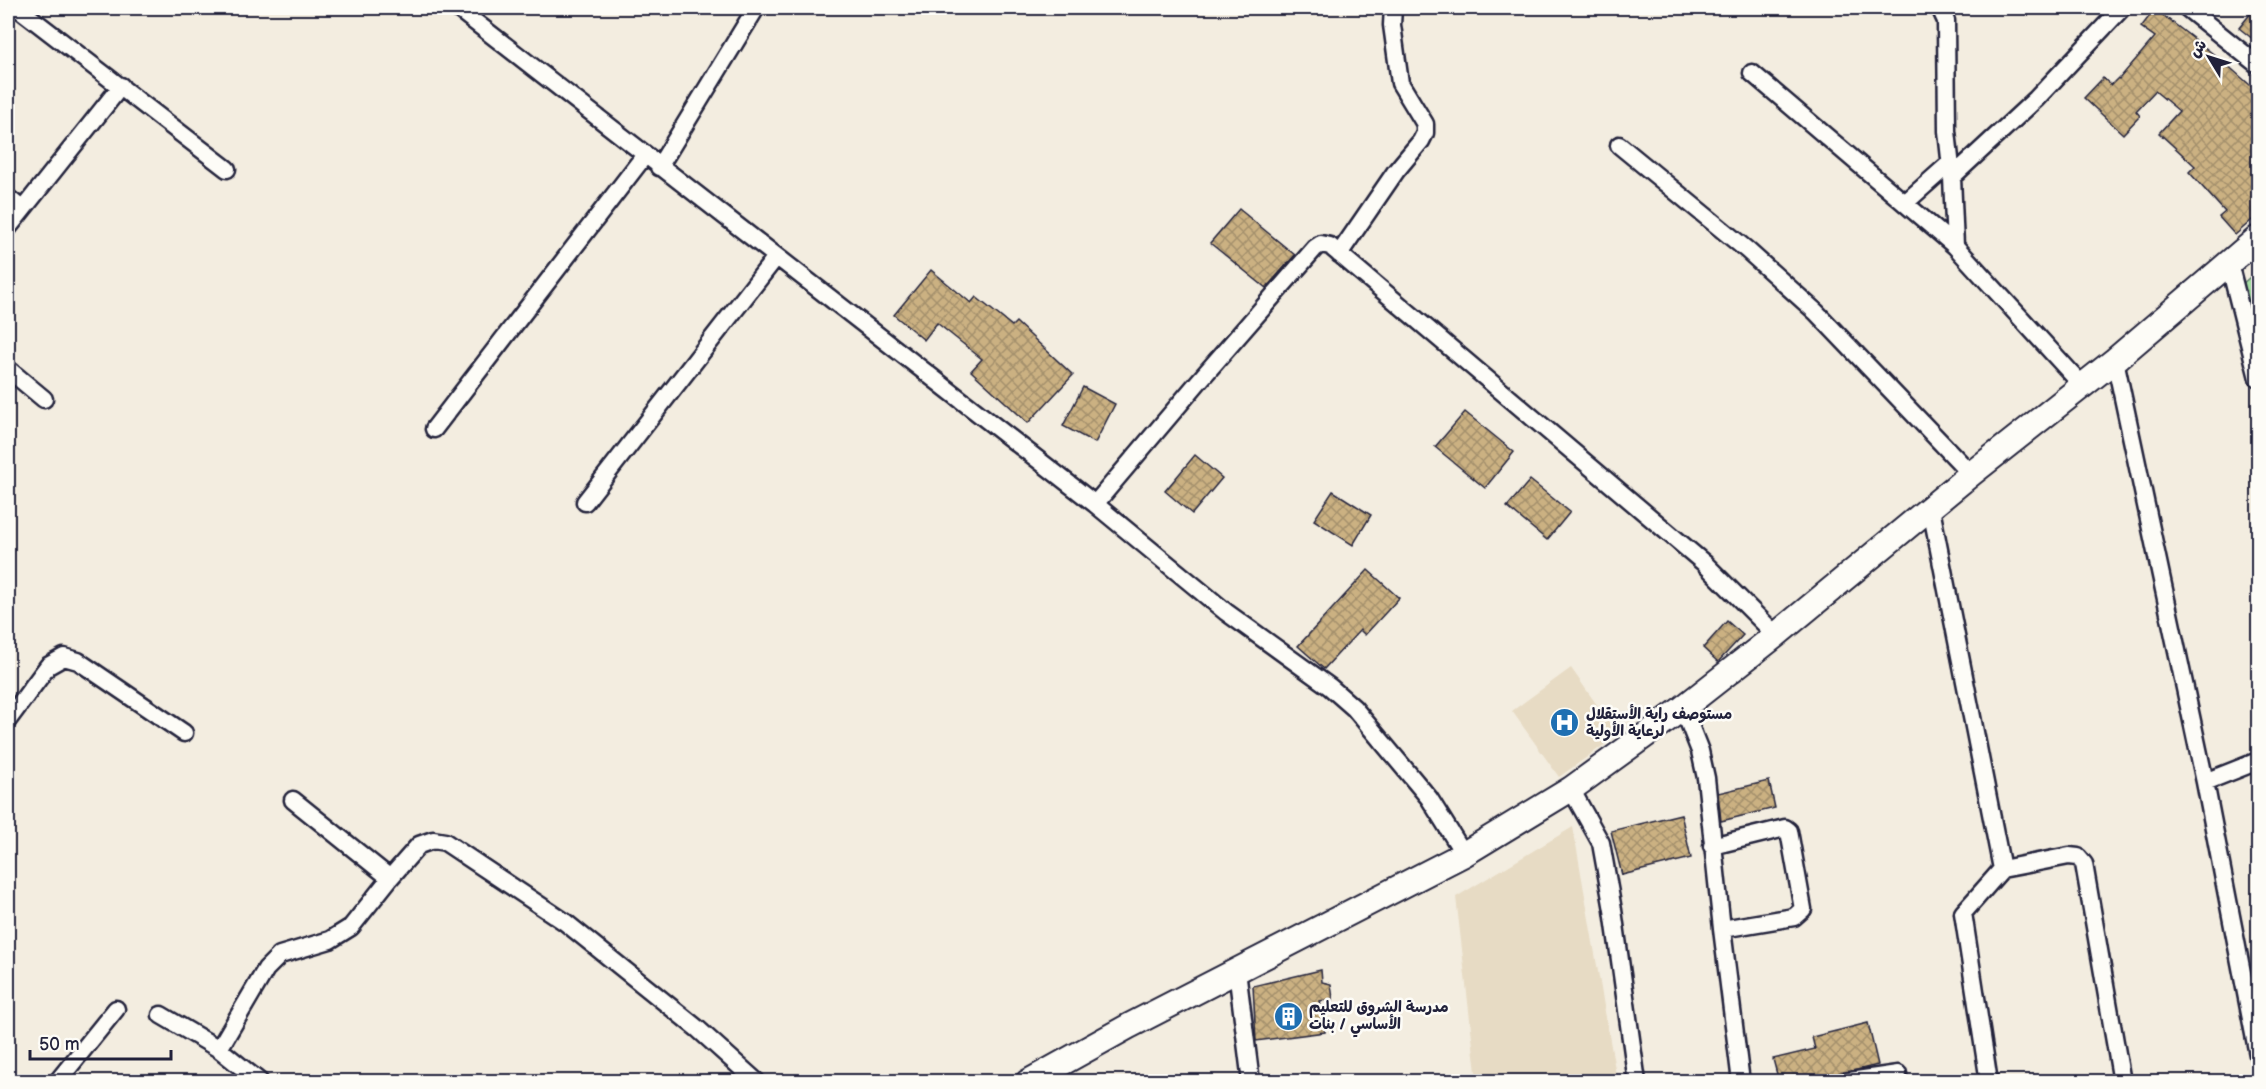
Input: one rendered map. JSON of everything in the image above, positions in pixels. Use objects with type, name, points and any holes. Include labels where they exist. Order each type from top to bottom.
[{"type":"main road","points":[[1028,1082],[1464,854],[1571,789],[1683,708],[1776,635],[1971,474],[2115,360],[2259,238]]},
{"type":"street","points":[[18,8],[226,169]]},
{"type":"street","points":[[457,8],[1095,504],[1226,612],[1330,687],[1354,708],[1429,798],[1464,854]]},
{"type":"street","points":[[659,167],[756,8]]},
{"type":"street","points":[[1339,254],[1425,133],[1425,124],[1400,83],[1392,25],[1393,8]]},
{"type":"street","points":[[1940,8],[1946,21],[1947,131],[1954,246]]},
{"type":"street","points":[[1905,203],[1951,170],[2036,99],[2122,8]]},
{"type":"street","points":[[2197,10],[2259,65]]},
{"type":"street","points":[[1752,73],[1954,246],[2082,385]]},
{"type":"street","points":[[8,228],[121,87]]},
{"type":"street","points":[[1618,145],[1747,250],[1816,312],[1971,474]]},
{"type":"street","points":[[434,429],[645,155]]},
{"type":"street","points":[[8,198],[22,210]]},
{"type":"street","points":[[1095,504],[1199,381],[1321,244],[1330,246],[1704,563],[1776,635]]},
{"type":"street","points":[[585,502],[776,257]]},
{"type":"street","points":[[2229,263],[2259,378]]},
{"type":"street","points":[[2115,360],[2205,782],[2259,1055]]},
{"type":"street","points":[[8,369],[44,399]]},
{"type":"street","points":[[1931,509],[2002,869]]},
{"type":"street","points":[[8,720],[48,666],[64,657],[78,661],[184,733]]},
{"type":"street","points":[[1683,708],[1702,760],[1706,778],[1712,846],[1741,1082]]},
{"type":"street","points":[[2205,782],[2259,761]]},
{"type":"street","points":[[1571,789],[1601,843],[1613,910],[1637,1082]]},
{"type":"street","points":[[293,800],[390,878]]},
{"type":"street","points":[[1712,846],[1785,828],[1789,831],[1803,909],[1794,917],[1722,929]]},
{"type":"street","points":[[219,1049],[266,969],[280,955],[330,940],[351,927],[419,845],[433,840],[445,842],[565,922],[698,1029],[757,1082]]},
{"type":"street","points":[[1989,1082],[1963,913],[2002,869],[2069,856],[2078,857],[2084,864],[2122,1082]]},
{"type":"street","points":[[1237,971],[1251,1082]]},
{"type":"street","points":[[57,1082],[116,1009]]},
{"type":"street","points":[[161,1015],[219,1049],[260,1082]]},
{"type":"street","points":[[1843,1082],[1898,1074]]},
{"type":"shaded area","name":"مستوصف راية الأستقلال لرعاية الأولية","points":[[1571,668],[1618,735],[1559,777],[1512,711]]},
{"type":"shaded area","points":[[1573,827],[1617,1081],[1477,1081],[1456,897]]},
{"type":"green space","points":[[2258,270],[2258,315],[2249,322],[2241,285]]},
{"type":"building","points":[[2255,8],[2259,8],[2259,44],[2239,28]]},
{"type":"building","points":[[2155,9],[2225,63],[2259,93],[2259,214],[2235,235],[2219,217],[2225,212],[2189,172],[2195,166],[2159,133],[2179,111],[2155,91],[2136,111],[2140,116],[2123,134],[2084,98],[2103,78],[2111,85],[2119,79],[2155,37],[2141,27]]},
{"type":"building","points":[[1239,209],[1295,255],[1266,288],[1210,243]]},
{"type":"building","points":[[931,270],[971,303],[976,297],[1012,326],[1016,322],[1073,375],[1028,423],[971,371],[982,359],[937,323],[924,340],[894,315]]},
{"type":"building","points":[[1083,387],[1115,404],[1095,443],[1063,426]]},
{"type":"building","points":[[1465,412],[1514,452],[1485,488],[1435,447]]},
{"type":"building","points":[[1195,455],[1222,478],[1192,514],[1165,491]]},
{"type":"building","points":[[1530,480],[1570,512],[1547,540],[1507,507]]},
{"type":"building","points":[[1333,491],[1371,515],[1353,545],[1314,520]]},
{"type":"building","points":[[1368,570],[1399,598],[1365,635],[1360,630],[1324,669],[1298,646]]},
{"type":"building","points":[[1727,621],[1743,635],[1718,662],[1703,648]]},
{"type":"building","points":[[1769,781],[1775,808],[1721,821],[1718,793]]},
{"type":"building","points":[[1681,814],[1691,858],[1622,875],[1611,831]]},
{"type":"building","name":"مدرسة الشروق للتعليم الأساسي / بنات","points":[[1321,970],[1322,982],[1331,984],[1333,999],[1320,1001],[1325,1032],[1256,1041],[1253,986]]},
{"type":"building","points":[[1868,1023],[1878,1065],[1806,1082],[1779,1082],[1773,1059],[1815,1049],[1812,1037]]},
{"type":"place","name":"مستوصف راية الأستقلال لرعاية الأولية","points":[[1565,723]]},
{"type":"place","name":"مدرسة الشروق للتعليم الأساسي / بنات","points":[[1288,1016]]}]
